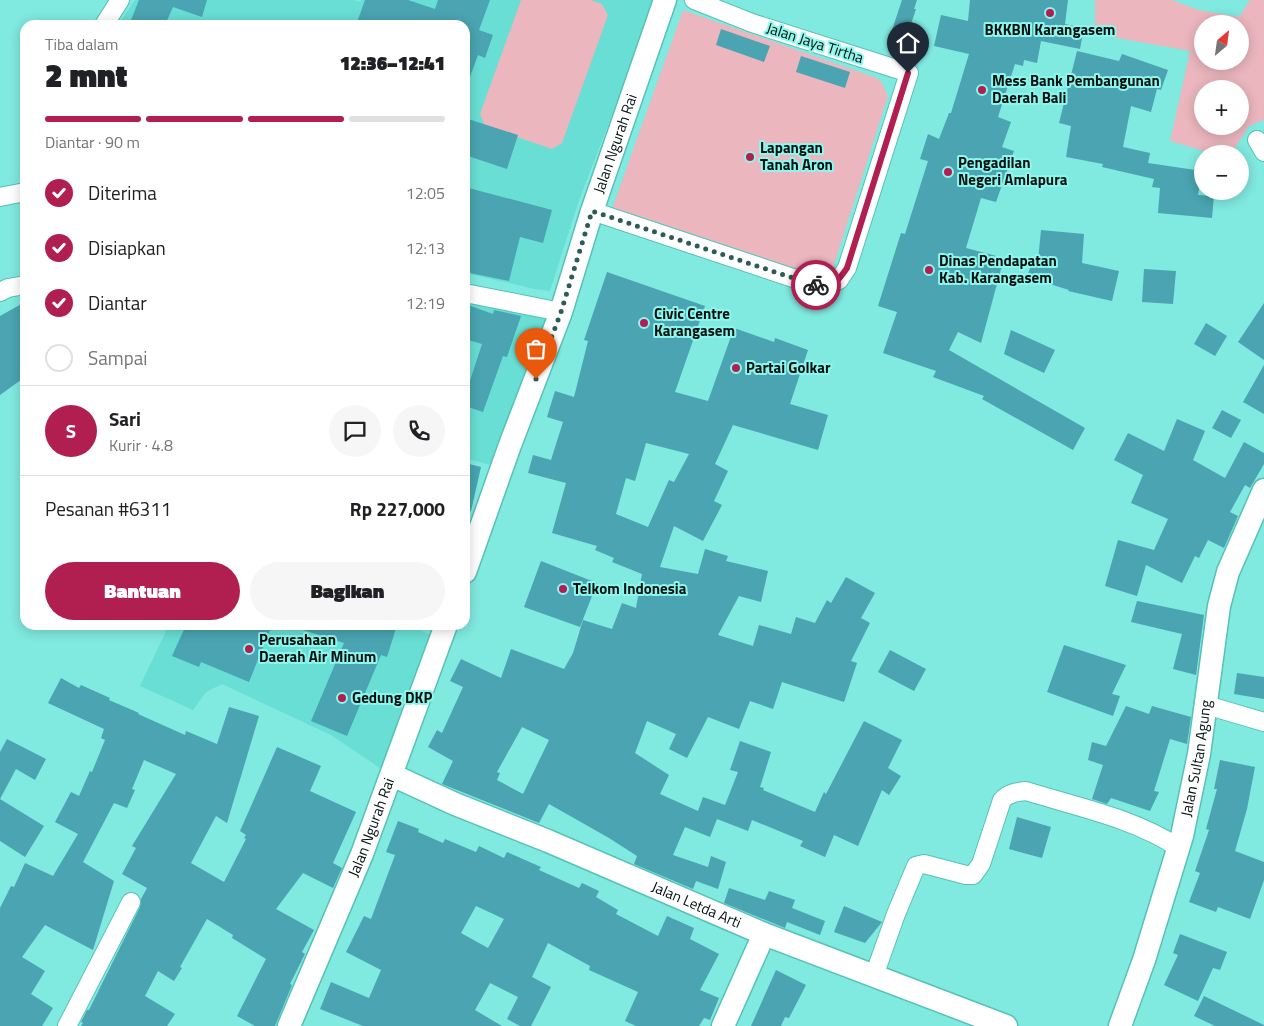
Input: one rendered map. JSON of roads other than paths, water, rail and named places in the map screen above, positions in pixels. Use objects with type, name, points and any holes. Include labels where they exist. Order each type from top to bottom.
[{"type":"street","points":[[107,20],[120,0]]},
{"type":"street","name":"Jalan Ngurah Rai","points":[[470,558],[561,312],[592,211],[666,0]]},
{"type":"street","name":"Jalan Jaya Tirtha","points":[[592,211],[825,287],[839,280],[847,268],[908,73],[752,23],[694,0]]},
{"type":"street","points":[[0,197],[20,193]]},
{"type":"street","points":[[0,292],[20,286]]},
{"type":"street","points":[[470,294],[561,312]]},
{"type":"street","name":"Jalan Sultan Agung","points":[[1120,1026],[1144,960],[1179,848],[1199,754],[1219,606],[1228,572],[1264,490]]},
{"type":"street","name":"Jalan Ngurah Rai","points":[[289,1026],[362,854],[444,630]]},
{"type":"street","points":[[1206,704],[1264,722]]},
{"type":"street","name":"Jalan Letda Arti","points":[[392,775],[455,804],[548,841],[764,934],[1006,1026]]},
{"type":"street","points":[[874,976],[896,914],[916,866],[924,864],[966,875],[973,875],[981,864],[1002,800],[1013,792],[1026,791],[1120,819],[1169,841],[1179,848]]},
{"type":"street","points":[[67,1026],[131,902]]},
{"type":"street","points":[[723,1026],[764,934]]},
{"type":"place","name":"BKKBN Karangasem","points":[[1050,13]]},
{"type":"place","name":"Mess Bank Pembangunan Daerah Bali","points":[[982,90]]},
{"type":"place","name":"Lapangan Tanah Aron","points":[[750,157]]},
{"type":"place","name":"Pengadilan Negeri Amlapura","points":[[948,172]]},
{"type":"place","name":"Dinas Pendapatan Kab. Karangasem","points":[[929,270]]},
{"type":"place","name":"Civic Centre Karangasem","points":[[644,323]]},
{"type":"place","name":"Partai Golkar","points":[[736,368]]},
{"type":"place","name":"Telkom Indonesia","points":[[563,589]]},
{"type":"place","name":"Perusahaan Daerah Air Minum","points":[[249,649]]},
{"type":"place","name":"Gedung DKP","points":[[342,698]]}]
